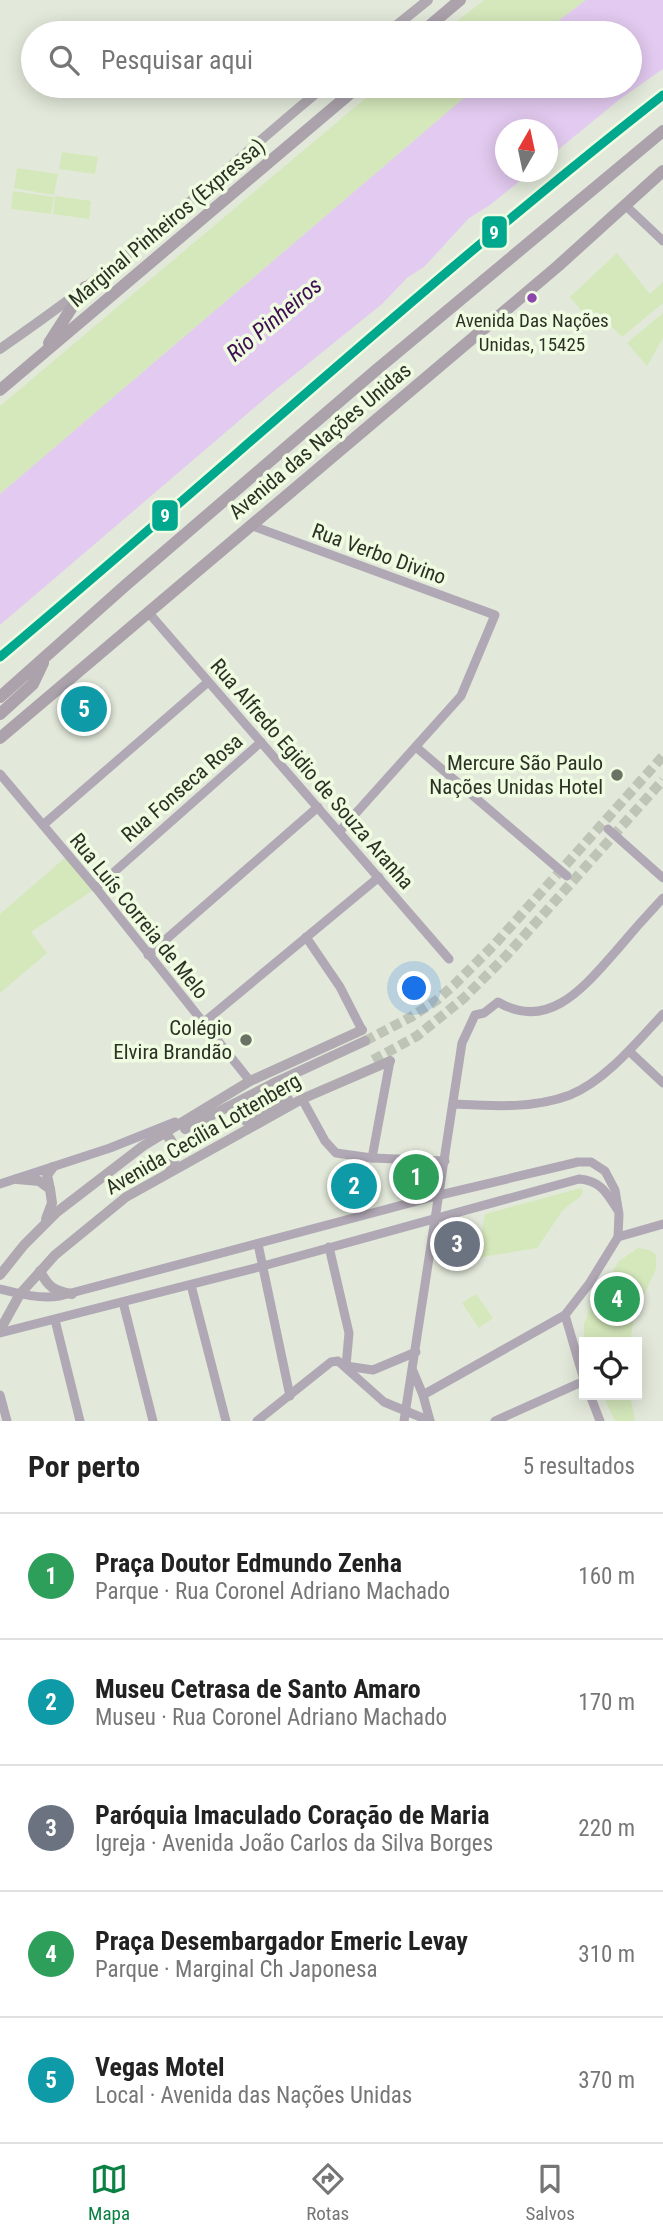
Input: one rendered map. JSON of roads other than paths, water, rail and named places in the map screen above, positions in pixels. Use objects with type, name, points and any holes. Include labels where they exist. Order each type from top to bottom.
[{"type":"highway","points":[[435,21],[460,0]]},
{"type":"highway","name":"Marginal Pinheiros (Expressa)","points":[[0,390],[345,98]]},
{"type":"highway","points":[[0,696],[375,371],[663,131]]},
{"type":"highway","name":"Avenida das Nações Unidas","points":[[0,738],[548,275],[663,171]]},
{"type":"highway","points":[[42,354],[85,288]]},
{"type":"highway","points":[[0,715],[33,684],[45,659]]},
{"type":"main road","points":[[402,21],[428,0]]},
{"type":"main road","points":[[0,349],[85,288],[160,228],[310,98]]},
{"type":"main road","points":[[170,1171],[176,1156],[163,1133],[276,1082],[364,1036]]},
{"type":"main road","name":"Avenida Cecília Lottenberg","points":[[0,1275],[43,1224],[143,1146],[250,1081],[364,1036]]},
{"type":"main road","points":[[208,1150],[236,1126],[276,1104],[373,1060]]},
{"type":"main road","name":"Avenida Cecília Lottenberg","points":[[0,1331],[20,1294],[40,1271],[76,1236],[117,1203],[302,1099],[390,1061]]},
{"type":"main road","points":[[43,1224],[50,1211],[47,1175],[53,1167]]},
{"type":"main road","points":[[17,1179],[39,1181],[50,1189]]},
{"type":"main road","points":[[40,1271],[50,1288],[72,1294]]},
{"type":"street","points":[[625,205],[663,240]]},
{"type":"street","name":"Rua Verbo Divino","points":[[250,525],[495,615],[461,696],[416,747]]},
{"type":"street","name":"Rua Alfredo Egidio de Souza Aranha","points":[[148,612],[449,959]]},
{"type":"street","points":[[43,825],[208,682]]},
{"type":"street","name":"Rua Fonseca Rosa","points":[[96,888],[261,742]]},
{"type":"street","points":[[339,832],[416,747],[567,876]]},
{"type":"street","name":"Rua Luís Correia de Melo","points":[[0,774],[96,888],[250,1081]]},
{"type":"street","points":[[148,955],[318,807]]},
{"type":"street","points":[[608,829],[663,878]]},
{"type":"street","points":[[203,1023],[379,877]]},
{"type":"street","points":[[404,1421],[462,1043],[475,1015],[484,1013],[498,1002],[513,1010],[532,1012],[552,1007],[572,997],[663,898]]},
{"type":"street","points":[[306,937],[340,987],[364,1036]]},
{"type":"street","points":[[453,1104],[512,1106],[568,1096],[589,1084],[629,1051],[663,1014]]},
{"type":"street","points":[[629,1051],[663,1083]]},
{"type":"street","points":[[372,1158],[390,1061]]},
{"type":"street","points":[[302,1099],[336,1153],[372,1158],[445,1161]]},
{"type":"street","points":[[0,1184],[163,1133]]},
{"type":"street","points":[[0,1289],[43,1297],[72,1294],[440,1195],[578,1162],[590,1162],[606,1171],[619,1214],[618,1237],[589,1284],[565,1315],[423,1395]]},
{"type":"street","points":[[590,1162],[590,1180]]},
{"type":"street","points":[[0,1331],[55,1320],[191,1285],[579,1180],[590,1180],[609,1188]]},
{"type":"street","points":[[618,1237],[663,1224]]},
{"type":"street","points":[[258,1244],[290,1396]]},
{"type":"street","points":[[329,1247],[349,1333],[346,1366]]},
{"type":"street","points":[[191,1285],[226,1421]]},
{"type":"street","points":[[123,1302],[153,1421]]},
{"type":"street","points":[[565,1315],[579,1364]]},
{"type":"street","points":[[55,1320],[80,1421]]},
{"type":"street","points":[[346,1366],[373,1370],[416,1352]]},
{"type":"street","points":[[257,1421],[331,1362],[338,1360],[384,1402],[430,1421]]},
{"type":"street","points":[[413,1369],[430,1421]]},
{"type":"street","points":[[365,1385],[373,1370]]},
{"type":"street","points":[[495,1421],[579,1383]]},
{"type":"street","points":[[0,1395],[7,1421]]},
{"type":"street","points":[[592,1400],[600,1421]]},
{"type":"water","points":[[586,0],[663,0],[663,69],[642,84],[642,21],[558,21]]},
{"type":"water","name":"Rio Pinheiros","points":[[464,98],[621,98],[558,150],[558,119],[495,119],[495,182],[519,182],[469,218],[424,267],[408,277],[382,304],[268,396],[0,625],[0,494]]},
{"type":"tunnel","points":[[365,1041],[411,1017],[455,984],[495,944],[663,756]]},
{"type":"tunnel","points":[[373,1060],[417,1036],[464,998],[507,955],[663,780]]},
{"type":"place","name":"Avenida Das Nações Unidas, 15425","points":[[532,298]]},
{"type":"place","name":"Vegas Motel","points":[[84,709]]},
{"type":"place","name":"Mercure São Paulo Nações Unidas Hotel","points":[[617,775]]},
{"type":"place","name":"Colégio Elvira Brandão","points":[[246,1040]]},
{"type":"place","name":"Praça Doutor Edmundo Zenha","points":[[416,1177]]},
{"type":"place","name":"Museu Cetrasa de Santo Amaro","points":[[354,1186]]},
{"type":"place","name":"Paróquia Imaculado Coração de Maria","points":[[457,1244]]},
{"type":"place","name":"Praça Desembargador Emeric Levay","points":[[617,1299]]}]
